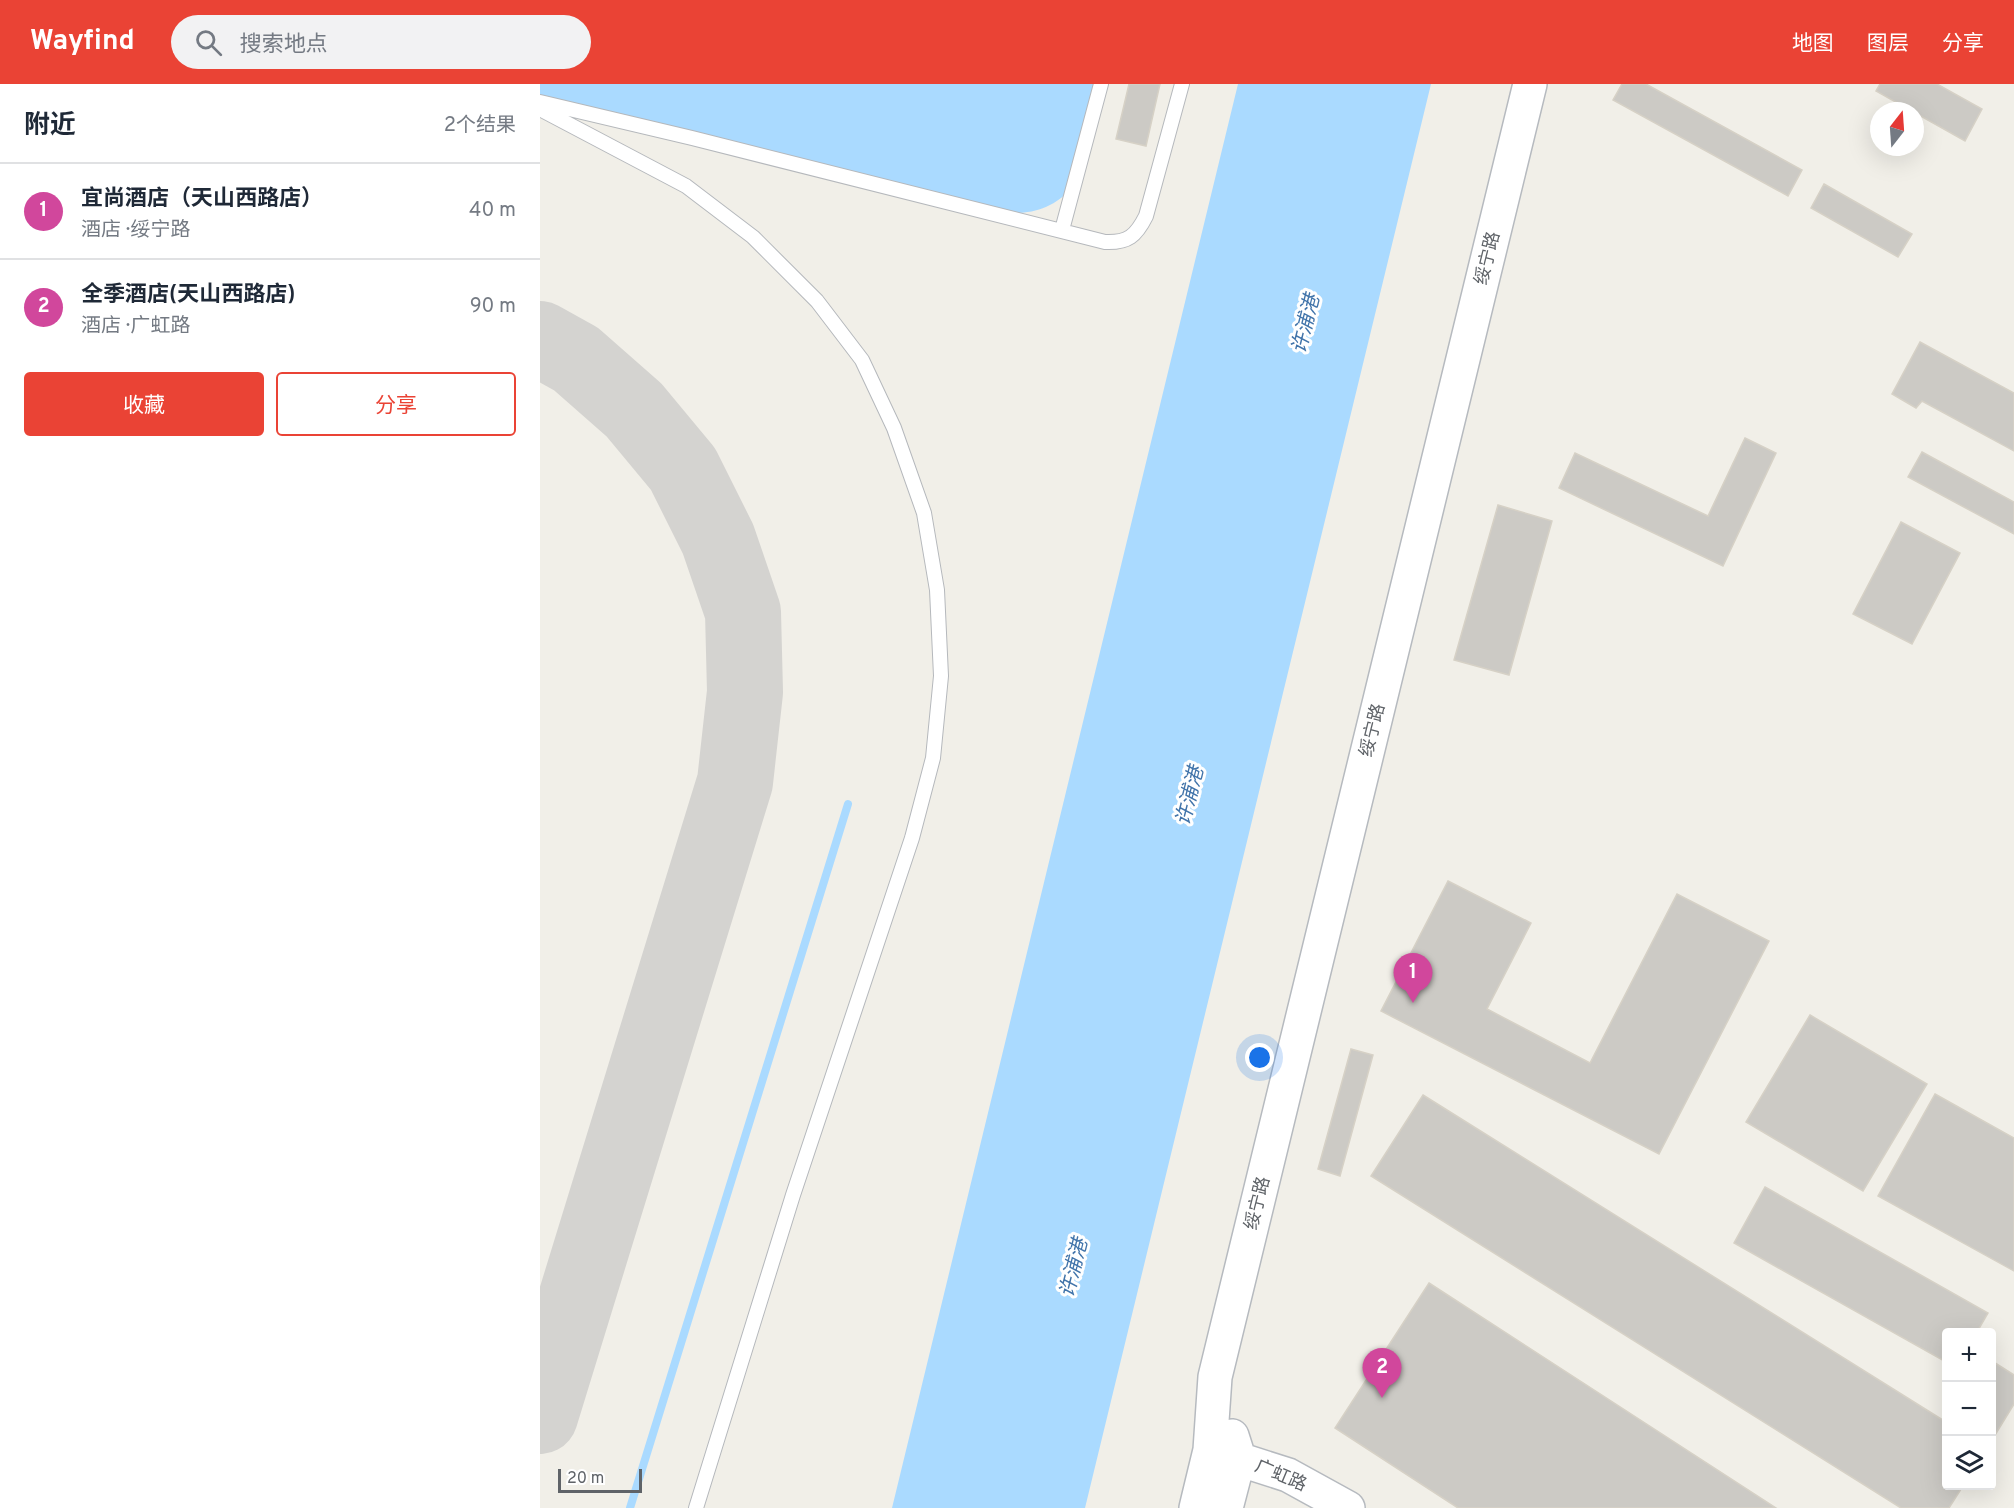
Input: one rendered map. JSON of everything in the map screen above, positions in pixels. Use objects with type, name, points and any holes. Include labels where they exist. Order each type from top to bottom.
[{"type":"main road","name":"绥宁路","points":[[1224,1454],[1215,1377],[1530,84]]},
{"type":"main road","points":[[1196,1508],[1224,1454]]},
{"type":"main road","points":[[1224,1454],[1226,1508]]},
{"type":"main road","name":"广虹路","points":[[1224,1454],[1288,1475],[1348,1508]]},
{"type":"lane","points":[[1062,230],[1101,84]]},
{"type":"lane","points":[[540,102],[1105,242],[1120,243],[1138,231],[1146,216],[1182,84]]},
{"type":"lane","points":[[540,109],[686,186],[753,237],[818,301],[862,360],[894,428],[924,513],[937,590],[941,676],[933,758],[912,838],[793,1195],[696,1508]]},
{"type":"water","points":[[540,84],[1100,84],[1083,155],[1072,187],[1059,200],[1044,208],[1010,213],[540,95]]},
{"type":"water","name":"许浦港","points":[[1238,84],[1431,84],[1085,1508],[892,1508]]},
{"type":"building","points":[[1129,84],[1160,84],[1146,146],[1116,139]]},
{"type":"building","points":[[1622,84],[1646,84],[1802,170],[1788,196],[1613,100]]},
{"type":"building","points":[[1880,84],[1937,84],[1982,109],[1965,141],[1924,118],[1924,102],[1896,102],[1876,91]]},
{"type":"building","points":[[1824,184],[1912,234],[1898,257],[1811,208]]},
{"type":"building","points":[[1920,342],[2014,393],[2014,451],[1922,401],[1916,408],[1892,394]]},
{"type":"building","points":[[1745,438],[1776,453],[1723,566],[1559,488],[1575,453],[1708,516]]},
{"type":"building","points":[[1922,452],[2014,502],[2014,534],[1908,477]]},
{"type":"building","points":[[1498,505],[1552,521],[1509,675],[1454,660]]},
{"type":"building","points":[[1901,522],[1960,553],[1912,644],[1853,614]]},
{"type":"building","points":[[1448,881],[1531,923],[1487,1009],[1590,1063],[1677,894],[1769,941],[1659,1154],[1381,1011]]},
{"type":"building","points":[[1810,1015],[1927,1084],[1863,1191],[1746,1122]]},
{"type":"building","points":[[1351,1049],[1373,1055],[1340,1176],[1318,1169]]},
{"type":"building","points":[[1935,1094],[2014,1138],[2014,1271],[1878,1196]]},
{"type":"building","points":[[1423,1095],[1942,1419],[1942,1490],[1960,1490],[1949,1508],[1901,1508],[1371,1176]]},
{"type":"building","points":[[1765,1187],[1988,1313],[1979,1328],[1942,1328],[1942,1360],[1734,1243]]},
{"type":"building","points":[[1429,1283],[1776,1508],[1458,1508],[1335,1428]]},
{"type":"building","points":[[1996,1364],[2014,1375],[2014,1404],[1996,1433]]},
{"type":"waterway","points":[[630,1508],[848,804]]},
{"type":"taxiway","points":[[540,339],[576,359],[634,410],[683,469],[718,539],[743,612],[745,692],[735,782],[540,1416]]},
{"type":"place","name":"宜尚酒店（天山西路店）","points":[[1413,1003]]},
{"type":"place","name":"全季酒店(天山西路店)","points":[[1382,1398]]}]
